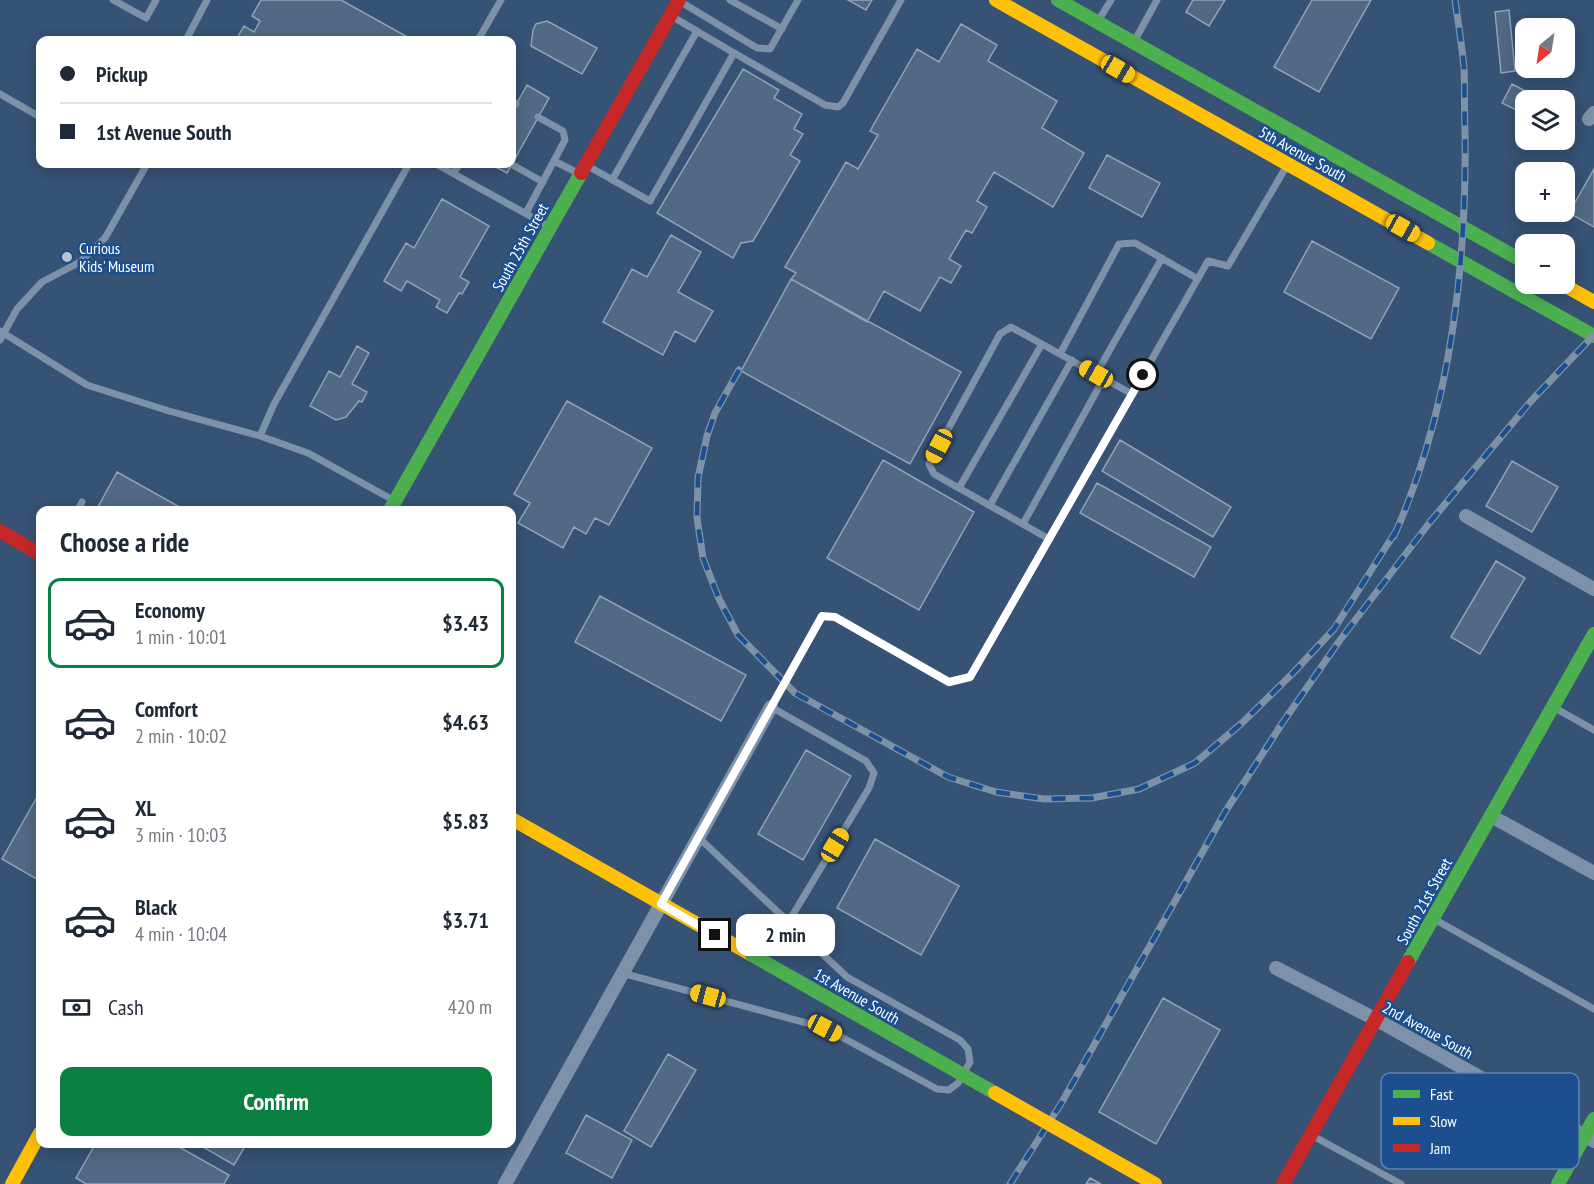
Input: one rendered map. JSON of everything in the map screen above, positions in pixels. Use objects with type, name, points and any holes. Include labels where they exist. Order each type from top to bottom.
[{"type":"main road","name":"5th Avenue South","points":[[996,0],[1594,336]]},
{"type":"main road","name":"5th Avenue South","points":[[1059,0],[1515,257]]},
{"type":"main road","name":"South 25th Street","points":[[393,505],[679,1]]},
{"type":"main road","points":[[1575,291],[1594,302]]},
{"type":"main road","points":[[0,531],[36,552]]},
{"type":"main road","name":"South 21st Street","points":[[1283,1184],[1594,634]]},
{"type":"main road","name":"1st Avenue South","points":[[516,821],[1155,1184]]},
{"type":"main road","points":[[1579,1154],[1589,1139],[1594,1119]]},
{"type":"main road","points":[[12,1184],[36,1140]]},
{"type":"main road","points":[[1558,1184],[1568,1169]]},
{"type":"street","points":[[1466,516],[1594,589]]},
{"type":"street","points":[[505,1184],[771,707]]},
{"type":"street","points":[[1491,816],[1594,873]]},
{"type":"street","name":"2nd Avenue South","points":[[1276,968],[1377,1020],[1471,1073]]},
{"type":"lane","points":[[113,0],[146,18],[156,0]]},
{"type":"lane","points":[[188,36],[207,0]]},
{"type":"lane","points":[[480,36],[501,0]]},
{"type":"lane","points":[[730,0],[782,29]]},
{"type":"lane","points":[[679,1],[757,48],[770,50],[798,0]]},
{"type":"lane","points":[[670,15],[825,105],[838,107],[843,103],[901,0]]},
{"type":"lane","points":[[1097,22],[1111,0]]},
{"type":"lane","points":[[1134,42],[1157,0]]},
{"type":"lane","points":[[612,180],[697,31]]},
{"type":"lane","points":[[554,160],[612,180],[650,201],[734,53]]},
{"type":"lane","points":[[0,94],[36,115]]},
{"type":"lane","points":[[526,213],[565,140],[563,131],[538,117]]},
{"type":"lane","points":[[789,921],[869,788],[874,773],[866,762],[771,707],[822,616],[835,617],[949,682],[970,677],[1208,261],[1228,266],[1287,165]]},
{"type":"lane","points":[[516,166],[543,182]]},
{"type":"lane","points":[[145,168],[105,238],[80,262],[42,282],[17,309],[1,334],[87,385],[260,436],[308,453],[393,505]]},
{"type":"lane","points":[[260,436],[273,404],[407,168]]},
{"type":"lane","points":[[444,168],[550,227]]},
{"type":"lane","points":[[454,173],[457,168]]},
{"type":"lane","points":[[1060,354],[1119,244],[1135,243],[1198,279]]},
{"type":"lane","points":[[1096,374],[1162,258]]},
{"type":"lane","points":[[1049,539],[933,474],[929,464],[1000,334],[1011,327],[1132,394]]},
{"type":"lane","points":[[959,488],[1042,344]]},
{"type":"lane","points":[[990,506],[1072,360]]},
{"type":"lane","points":[[1023,524],[1104,378]]},
{"type":"lane","points":[[80,506],[82,502]]},
{"type":"lane","points":[[1553,707],[1594,730]]},
{"type":"lane","points":[[622,973],[825,1028],[937,1089],[949,1090],[958,1083],[970,1062],[968,1050],[960,1041],[847,977],[698,837]]},
{"type":"lane","points":[[1434,918],[1594,1009]]},
{"type":"lane","points":[[1311,1135],[1401,1184]]},
{"type":"building","points":[[261,0],[341,0],[406,36],[238,36],[244,26],[254,32],[260,21],[252,16]]},
{"type":"building","points":[[848,0],[872,0],[866,10]]},
{"type":"building","points":[[1193,0],[1225,0],[1209,26],[1186,12]]},
{"type":"building","points":[[1312,0],[1371,0],[1319,92],[1274,67]]},
{"type":"building","points":[[1509,10],[1515,71],[1501,73],[1495,12]]},
{"type":"building","points":[[547,21],[597,48],[582,74],[531,46],[536,24]]},
{"type":"building","points":[[961,24],[997,45],[988,61],[1057,101],[1042,128],[1084,153],[1053,207],[994,172],[977,201],[987,207],[972,233],[966,230],[949,259],[961,266],[951,283],[940,277],[920,311],[884,291],[867,322],[791,279],[796,273],[785,267],[846,162],[858,169],[878,135],[870,131],[917,49],[939,62]]},
{"type":"building","points":[[743,69],[779,90],[774,98],[802,114],[794,129],[803,134],[790,155],[800,161],[753,241],[741,243],[733,258],[657,213]]},
{"type":"building","points":[[1512,84],[1523,90],[1515,90],[1515,110],[1502,103]]},
{"type":"building","points":[[527,85],[549,98],[516,157],[516,105]]},
{"type":"building","points":[[1107,155],[1160,183],[1142,217],[1089,188]]},
{"type":"building","points":[[498,168],[510,168],[507,173]]},
{"type":"building","points":[[1594,169],[1594,227],[1575,216],[1575,202]]},
{"type":"building","points":[[442,199],[489,226],[460,277],[469,282],[447,313],[436,307],[440,300],[407,281],[401,291],[384,281],[406,243],[414,248]]},
{"type":"building","points":[[671,235],[701,252],[678,292],[713,311],[695,342],[675,331],[663,355],[603,322],[632,269],[647,277]]},
{"type":"building","points":[[1312,241],[1399,288],[1371,339],[1284,292]]},
{"type":"building","points":[[791,279],[961,372],[910,464],[741,371]]},
{"type":"building","points":[[357,346],[369,353],[352,384],[367,392],[362,402],[359,401],[346,417],[336,420],[310,406],[329,371],[340,377]]},
{"type":"building","points":[[567,401],[652,448],[609,525],[595,518],[586,534],[574,527],[563,548],[518,523],[530,503],[514,494]]},
{"type":"building","points":[[1120,440],[1231,507],[1213,537],[1102,471]]},
{"type":"building","points":[[883,460],[974,512],[919,610],[827,558]]},
{"type":"building","points":[[1512,461],[1558,487],[1532,532],[1486,506]]},
{"type":"building","points":[[117,472],[178,506],[99,506]]},
{"type":"building","points":[[1097,483],[1211,547],[1194,577],[1080,513]]},
{"type":"building","points":[[1496,561],[1525,578],[1480,654],[1451,637]]},
{"type":"building","points":[[600,596],[746,675],[721,721],[575,642]]},
{"type":"building","points":[[806,750],[851,776],[803,860],[758,834]]},
{"type":"building","points":[[36,799],[36,879],[2,859]]},
{"type":"building","points":[[875,839],[959,886],[921,955],[837,908]]},
{"type":"building","points":[[1163,998],[1220,1030],[1156,1144],[1099,1112]]},
{"type":"building","points":[[668,1054],[696,1070],[651,1147],[624,1131]]},
{"type":"building","points":[[586,1115],[632,1140],[612,1178],[566,1153]]},
{"type":"building","points":[[93,1148],[181,1148],[229,1175],[224,1184],[86,1184],[76,1178]]},
{"type":"building","points":[[205,1148],[244,1148],[234,1165]]},
{"type":"building","points":[[1090,1178],[1101,1184],[1086,1184]]},
{"type":"railway","points":[[1394,536],[1413,488],[1442,389],[1458,286],[1463,234],[1465,131],[1464,68],[1455,0]]},
{"type":"railway","points":[[1010,1184],[1062,1102],[1225,812],[1283,722],[1340,640],[1430,522],[1531,401],[1594,335]]},
{"type":"railway","points":[[739,370],[715,413],[707,436],[698,478],[697,518],[703,558],[719,599],[738,635],[795,693],[948,777],[996,792],[1044,799],[1092,798],[1139,789],[1195,763],[1242,723],[1334,629],[1396,531]]},
{"type":"traffic: fast","points":[[1058,0],[1515,257]]},
{"type":"traffic: fast","points":[[392,506],[581,173]]},
{"type":"traffic: fast","points":[[1428,243],[1594,336]]},
{"type":"traffic: fast","points":[[1408,962],[1594,634]]},
{"type":"traffic: fast","points":[[752,955],[995,1093]]},
{"type":"traffic: fast","points":[[1579,1146],[1594,1119]]},
{"type":"traffic: fast","points":[[1558,1184],[1566,1169]]},
{"type":"traffic: slow","points":[[996,0],[1428,243]]},
{"type":"traffic: slow","points":[[1575,291],[1594,302]]},
{"type":"traffic: slow","points":[[516,821],[752,955]]},
{"type":"traffic: slow","points":[[995,1093],[1155,1184]]},
{"type":"traffic: slow","points":[[12,1184],[36,1140]]},
{"type":"traffic: jam","points":[[581,173],[679,0]]},
{"type":"traffic: jam","points":[[0,531],[36,552]]},
{"type":"traffic: jam","points":[[1283,1184],[1408,962]]},
{"type":"place","name":"Curious Kids' Museum","points":[[67,257]]},
{"type":"route","points":[[715,935],[661,904],[822,616],[835,617],[949,682],[970,677],[1143,375]]}]
